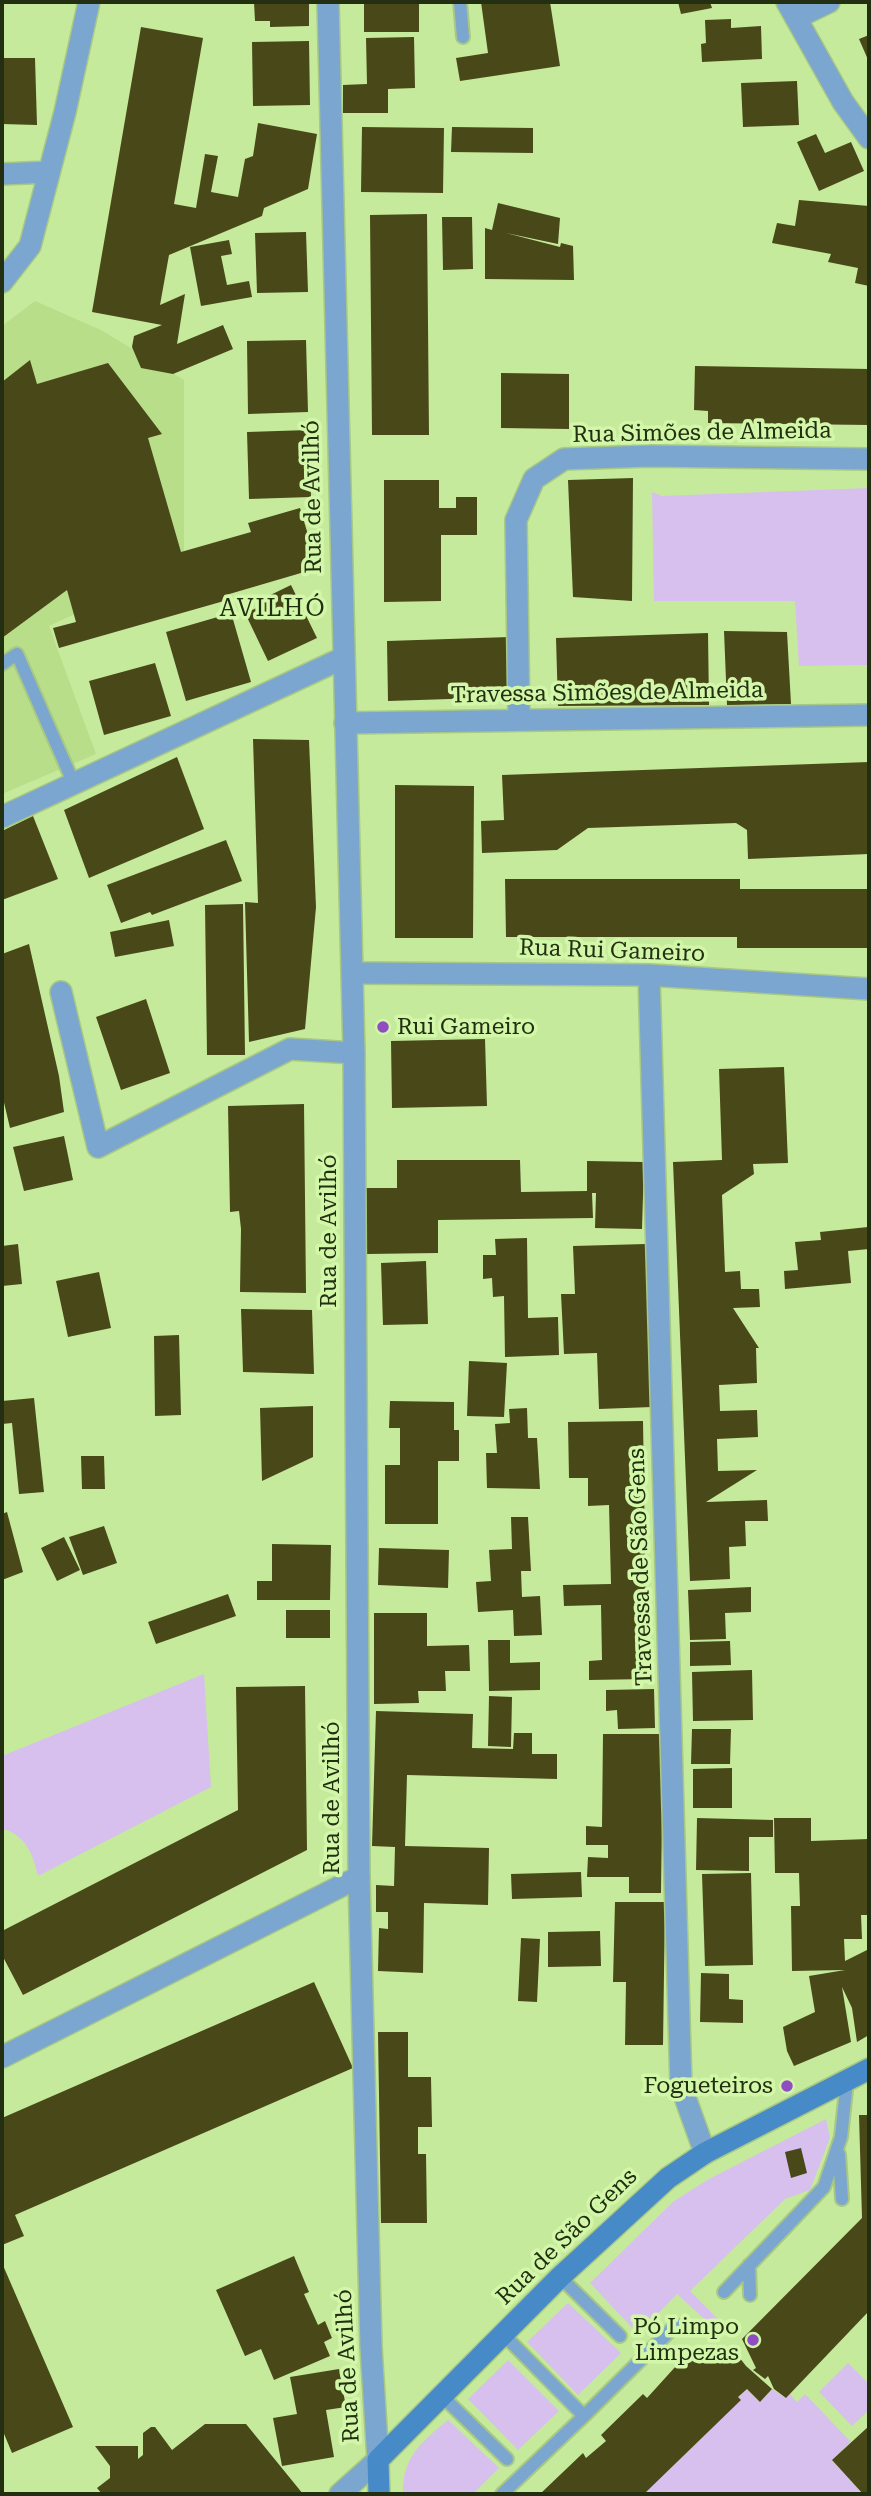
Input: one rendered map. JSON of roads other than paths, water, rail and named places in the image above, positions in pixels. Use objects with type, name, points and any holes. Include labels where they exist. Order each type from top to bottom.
[{"type":"main road","name":"Rua de São Gens","points":[[378,2460],[560,2277],[651,2192],[705,2153],[869,2069]]},
{"type":"main road","points":[[378,2460],[379,2494]]},
{"type":"street","points":[[2,282],[30,246],[89,2]]},
{"type":"street","name":"Rua de Avilhó","points":[[328,2],[353,972],[359,1877],[371,2347],[378,2460]]},
{"type":"street","points":[[829,2],[791,10],[843,102],[869,138]]},
{"type":"street","points":[[2,174],[49,173]]},
{"type":"street","name":"Rua Simões de Almeida","points":[[519,720],[516,520],[534,479],[564,459],[663,456],[869,459]]},
{"type":"street","points":[[2,817],[343,658]]},
{"type":"street","name":"Travessa Simões de Almeida","points":[[345,723],[869,715]]},
{"type":"street","name":"Rua Rui Gameiro","points":[[353,972],[649,975],[869,989]]},
{"type":"street","name":"Travessa de São Gens","points":[[649,975],[681,2086],[705,2153]]},
{"type":"street","points":[[61,992],[98,1147],[290,1049],[354,1053]]},
{"type":"street","points":[[2,2057],[359,1877]]},
{"type":"street","name":"Rua de São Gens","points":[[340,2494],[378,2460]]},
{"type":"lane","points":[[460,2],[463,37]]},
{"type":"lane","points":[[2,664],[17,654],[74,784]]},
{"type":"lane","points":[[842,2199],[839,2147],[847,2081]]},
{"type":"lane","points":[[724,2292],[818,2196],[829,2177],[839,2147]]},
{"type":"lane","points":[[749,2265],[750,2295]]},
{"type":"lane","points":[[560,2277],[620,2336]]},
{"type":"lane","points":[[502,2494],[676,2325]]},
{"type":"lane","points":[[503,2334],[584,2416]]},
{"type":"lane","points":[[442,2396],[507,2459]]},
{"type":"place","name":"Rui Gameiro","points":[[383,1027]]},
{"type":"place","name":"Fogueteiros","points":[[787,2086]]},
{"type":"place","name":"Pó Limpo Limpezas","points":[[753,2340]]},
{"type":"district","name":"AVILHÓ","points":[[273,609]]}]
